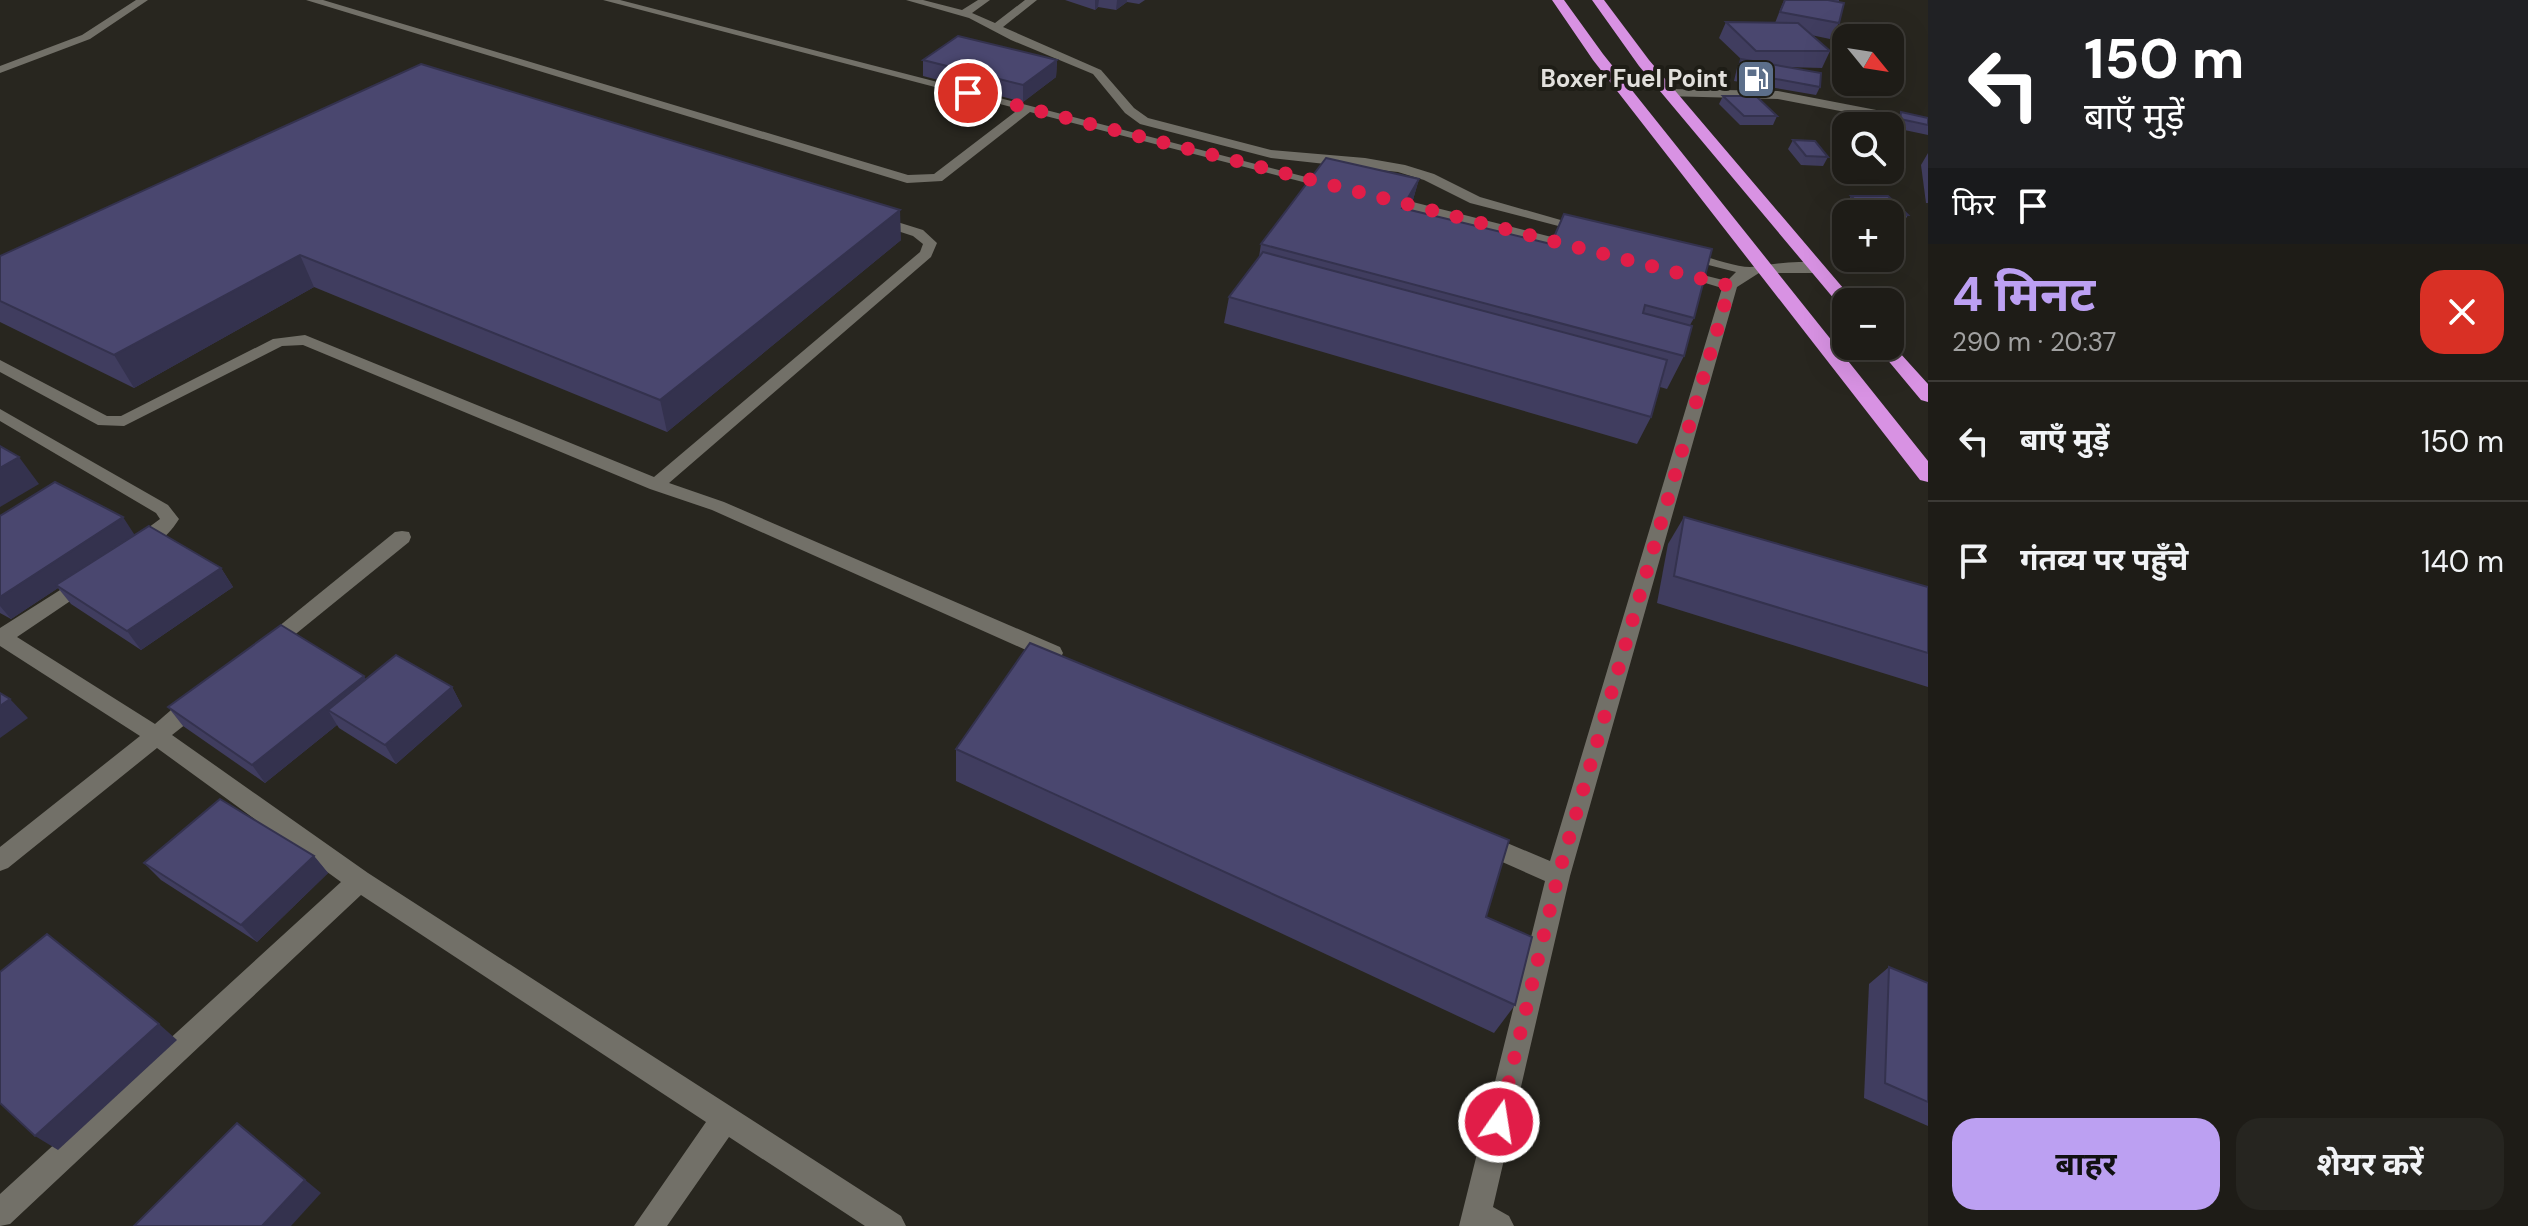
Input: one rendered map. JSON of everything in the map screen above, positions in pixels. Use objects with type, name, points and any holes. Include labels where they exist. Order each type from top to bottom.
[{"type":"highway","points":[[1558,0],[1629,69],[1669,93],[1834,288]]},
{"type":"highway","points":[[1598,0],[1629,69],[1757,270],[1928,475]]},
{"type":"highway","points":[[1897,360],[1928,396]]},
{"type":"lane","points":[[0,70],[86,37],[143,0]]},
{"type":"lane","points":[[311,0],[426,32],[907,179],[937,178],[1028,108]]},
{"type":"lane","points":[[608,0],[1349,189]]},
{"type":"lane","points":[[911,0],[964,13],[1097,72],[1107,78],[1131,115],[1144,121],[1271,154],[1400,168],[1429,177],[1475,200],[1594,231]]},
{"type":"lane","points":[[964,13],[985,0]]},
{"type":"lane","points":[[996,27],[1032,0]]},
{"type":"lane","points":[[1669,93],[1778,95],[1928,124]]},
{"type":"lane","points":[[1364,193],[1593,251]]},
{"type":"lane","points":[[656,485],[926,254],[930,243],[918,233],[858,214]]},
{"type":"lane","points":[[1671,251],[1757,270],[1818,269]]},
{"type":"lane","points":[[1484,1222],[1558,876],[1730,286],[1736,278],[1757,270]]},
{"type":"lane","points":[[1669,271],[1730,286]]},
{"type":"lane","points":[[0,365],[104,421],[124,421],[279,342],[305,340],[656,485],[718,506],[1066,659]]},
{"type":"lane","points":[[0,414],[162,509],[170,519],[160,531],[0,638],[157,736],[359,881],[891,1226]]},
{"type":"lane","points":[[255,656],[402,537]]},
{"type":"lane","points":[[0,861],[218,686]]},
{"type":"lane","points":[[1456,831],[1558,876]]},
{"type":"lane","points":[[0,1214],[359,881]]},
{"type":"lane","points":[[649,1226],[726,1117]]},
{"type":"building","points":[[1785,0],[1844,3],[1839,23],[1780,12]]},
{"type":"building","points":[[1726,22],[1798,23],[1830,51],[1756,51]]},
{"type":"building","points":[[958,36],[1057,60],[1023,85],[923,60]]},
{"type":"building","points":[[1741,59],[1821,73],[1820,87],[1738,72]]},
{"type":"building","points":[[421,64],[900,210],[660,400],[300,255],[114,355],[0,301],[0,256]]},
{"type":"building","points":[[1723,96],[1756,96],[1777,116],[1744,116]]},
{"type":"building","points":[[1904,113],[1928,118],[1928,125],[1904,120]]},
{"type":"building","points":[[1793,140],[1815,141],[1828,157],[1806,156]]},
{"type":"building","points":[[1326,158],[1419,179],[1402,208],[1551,244],[1564,214],[1712,249],[1694,318],[1645,305],[1643,313],[1692,326],[1684,356],[1261,244]]},
{"type":"building","points":[[1851,196],[1888,196],[1892,200],[1855,200]]},
{"type":"building","points":[[1263,252],[1667,360],[1651,417],[1229,297]]},
{"type":"building","points":[[0,446],[19,457],[0,468]]},
{"type":"building","points":[[55,482],[123,517],[0,597],[0,516]]},
{"type":"building","points":[[1684,517],[1928,587],[1928,653],[1674,576]]},
{"type":"building","points":[[149,526],[221,568],[127,631],[56,585]]},
{"type":"building","points":[[281,625],[364,676],[252,765],[168,707]]},
{"type":"building","points":[[1030,643],[1509,840],[1486,917],[1532,937],[1515,1005],[956,749]]},
{"type":"building","points":[[396,655],[452,687],[385,745],[328,710]]},
{"type":"building","points":[[0,693],[10,699],[0,706]]},
{"type":"building","points":[[220,799],[314,856],[241,925],[144,863]]},
{"type":"building","points":[[47,934],[159,1024],[35,1136],[0,1103],[0,972]]},
{"type":"building","points":[[1889,967],[1928,983],[1928,1102],[1885,1083]]},
{"type":"building","points":[[237,1123],[305,1180],[262,1226],[134,1226]]},
{"type":"place","name":"Boxer Fuel Point","points":[[1756,79]]},
{"type":"route","points":[[968,93],[1730,286],[1558,876],[1499,1122]]}]
